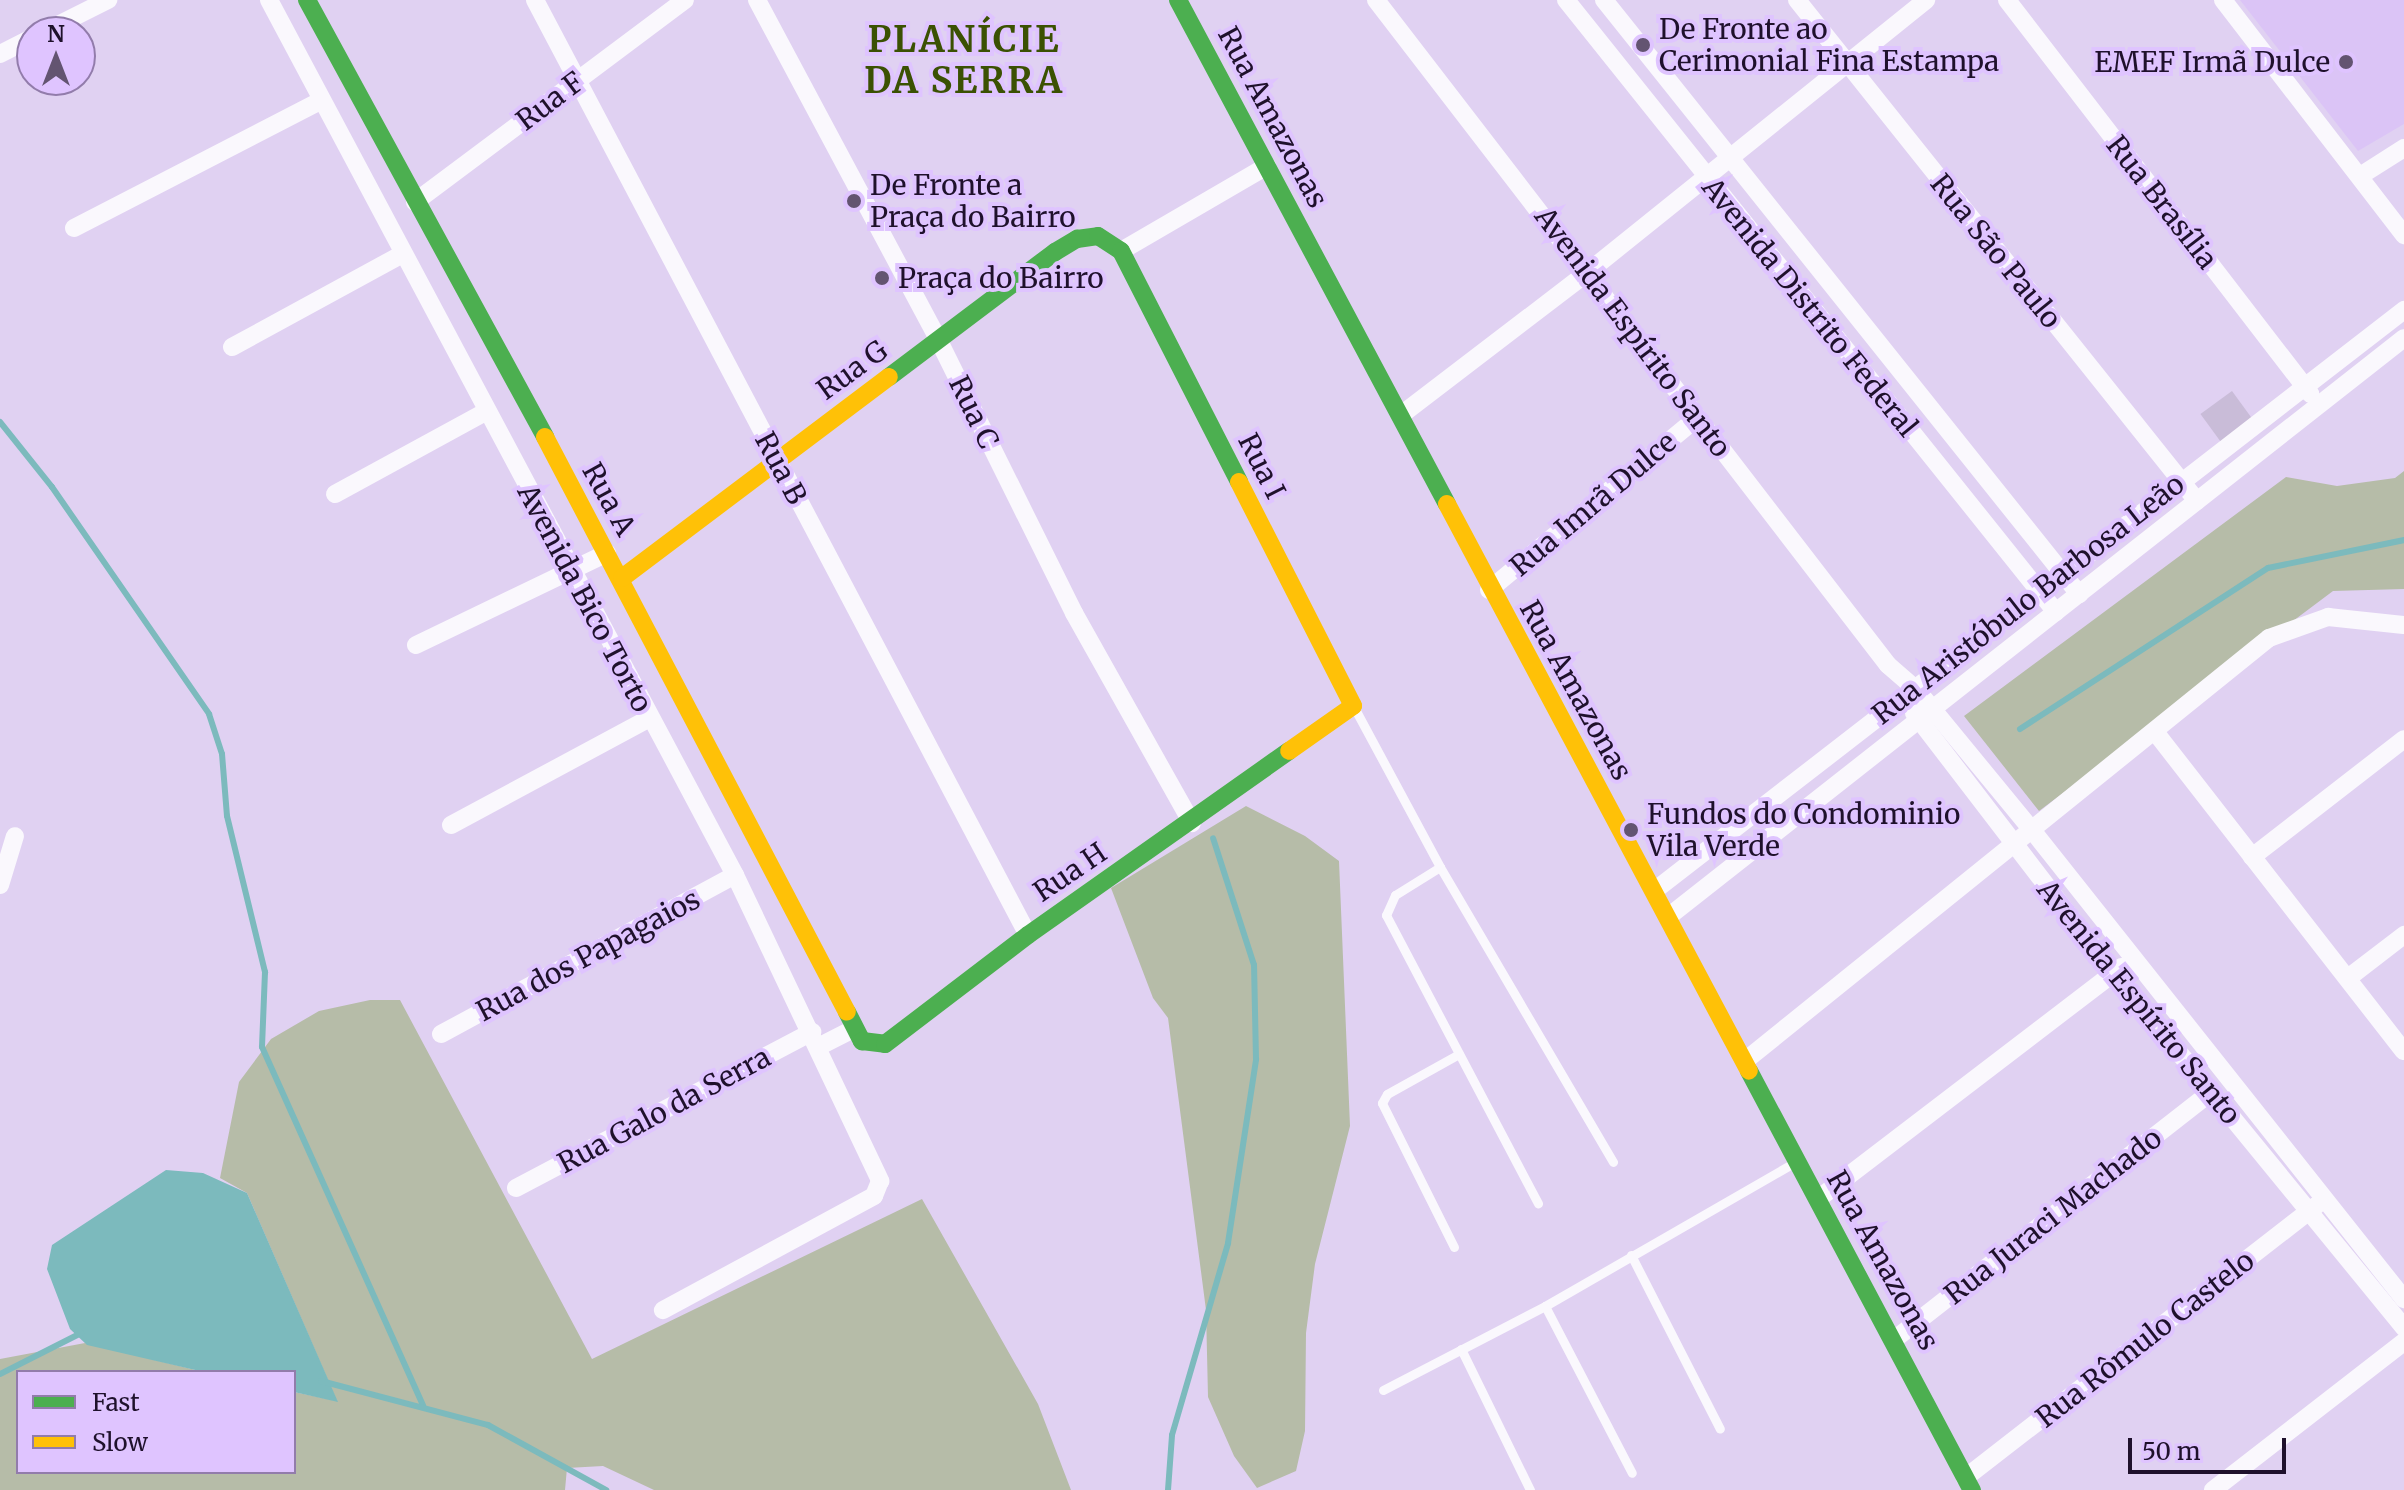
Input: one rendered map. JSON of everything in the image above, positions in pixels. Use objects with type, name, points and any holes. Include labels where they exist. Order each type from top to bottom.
[{"type":"street","points":[[76,16],[108,0]]},
{"type":"street","name":"Avenida Bico Torto","points":[[269,0],[648,719],[735,875],[816,1039],[880,1181],[878,1192],[869,1199],[663,1310]]},
{"type":"street","name":"Rua A","points":[[307,0],[622,578],[854,1029]]},
{"type":"street","name":"Rua B","points":[[535,0],[1028,935]]},
{"type":"street","name":"Rua F","points":[[415,202],[685,0]]},
{"type":"street","name":"Rua C","points":[[757,0],[939,341],[1074,613],[1192,823]]},
{"type":"street","name":"Rua Amazonas","points":[[1178,0],[1401,415],[1489,590],[1746,1060],[1969,1484]]},
{"type":"street","name":"Avenida Espírito Santo","points":[[1376,0],[1926,715],[2013,845],[2113,972],[2211,1092],[2404,1299]]},
{"type":"street","name":"Avenida Distrito Federal","points":[[1566,0],[2056,612]]},
{"type":"street","name":"Avenida Distrito Federal","points":[[1604,0],[1727,160],[2079,594]]},
{"type":"street","name":"Rua São Paulo","points":[[1797,0],[2197,501]]},
{"type":"street","points":[[1401,415],[1588,272],[1926,0]]},
{"type":"street","name":"Rua Brasília","points":[[2007,0],[2318,404]]},
{"type":"street","points":[[2223,0],[2404,235]]},
{"type":"street","points":[[74,228],[320,101]]},
{"type":"street","points":[[2360,176],[2404,148]]},
{"type":"street","points":[[1121,251],[1267,166]]},
{"type":"street","name":"Rua G","points":[[622,578],[1077,239],[1098,236],[1121,251]]},
{"type":"street","name":"Rua I","points":[[1121,251],[1353,706]]},
{"type":"street","points":[[232,347],[401,255]]},
{"type":"street","name":"Rua Aristóbulo Barbosa Leão","points":[[1654,891],[1910,694],[2178,480],[2404,310]]},
{"type":"street","points":[[1668,917],[2404,338]]},
{"type":"street","points":[[335,494],[487,411]]},
{"type":"street","name":"Rua Imrã Dulce","points":[[1489,590],[1697,418]]},
{"type":"street","points":[[416,645],[607,553]]},
{"type":"street","points":[[1746,1060],[2156,733],[2269,638],[2328,617],[2404,625]]},
{"type":"street","name":"Rua H","points":[[854,1029],[867,1044],[885,1044],[1028,935],[1192,823],[1353,706]]},
{"type":"street","name":"Avenida Espírito Santo","points":[[1926,715],[2032,830],[2316,1205],[2404,1328]]},
{"type":"street","points":[[451,825],[648,719]]},
{"type":"street","points":[[2156,733],[2404,1051]]},
{"type":"street","points":[[2252,857],[2404,739]]},
{"type":"street","points":[[0,885],[15,836]]},
{"type":"street","name":"Rua dos Papagaios","points":[[441,1034],[735,875]]},
{"type":"street","points":[[2348,978],[2404,935]]},
{"type":"street","points":[[1818,1199],[2131,960]]},
{"type":"street","points":[[816,1039],[854,1029]]},
{"type":"street","name":"Rua Galo da Serra","points":[[516,1188],[816,1039]]},
{"type":"street","name":"Rua Juraci Machado","points":[[1895,1339],[2211,1092]]},
{"type":"street","name":"Rua Rômulo Castelo","points":[[1969,1484],[2316,1205]]},
{"type":"street","points":[[2213,1490],[2404,1342]]},
{"type":"lane","points":[[1353,706],[1440,867],[1613,1162]]},
{"type":"lane","points":[[1440,867],[1395,895],[1386,915],[1538,1203]]},
{"type":"lane","points":[[1454,1247],[1382,1103],[1397,1087],[1459,1054]]},
{"type":"lane","points":[[1383,1390],[1545,1306],[1797,1161]]},
{"type":"lane","points":[[1631,1255],[1720,1429]]},
{"type":"lane","points":[[1545,1306],[1632,1473]]},
{"type":"lane","points":[[1461,1349],[1530,1490]]},
{"type":"shaded area","name":"EMEF Irmã Dulce","points":[[2240,0],[2404,0],[2404,124],[2358,151]]},
{"type":"shaded area","points":[[2404,471],[2404,589],[2333,591],[2039,811],[1964,716],[2286,477],[2337,486],[2395,478]]},
{"type":"shaded area","points":[[1246,806],[1305,836],[1339,861],[1350,1126],[1315,1264],[1306,1333],[1305,1431],[1296,1471],[1257,1488],[1234,1456],[1208,1397],[1206,1310],[1168,1018],[1153,998],[1111,888]]},
{"type":"shaded area","points":[[370,1000],[400,1000],[592,1359],[922,1199],[1038,1404],[1071,1490],[654,1490],[603,1466],[567,1468],[565,1490],[0,1490],[0,1359],[85,1343],[196,1370],[16,1370],[16,1474],[296,1474],[296,1392],[337,1401],[247,1193],[220,1178],[239,1082],[271,1039],[319,1011]]},
{"type":"shaded area","points":[[166,1170],[203,1173],[247,1193],[338,1402],[296,1392],[296,1370],[195,1370],[87,1345],[70,1329],[47,1269],[52,1245]]},
{"type":"building","points":[[2232,391],[2253,420],[2222,443],[2200,414]]},
{"type":"waterway","points":[[0,422],[52,487],[209,714],[222,754],[227,816],[265,972],[262,1047],[423,1405]]},
{"type":"waterway","points":[[2020,729],[2268,568],[2404,540]]},
{"type":"waterway","points":[[1168,1490],[1172,1435],[1228,1243],[1256,1059],[1254,965],[1213,838]]},
{"type":"waterway","points":[[0,1374],[81,1333]]},
{"type":"waterway","points":[[321,1381],[488,1425],[606,1490]]},
{"type":"traffic: fast","points":[[307,0],[545,437]]},
{"type":"traffic: fast","points":[[1178,0],[1447,504]]},
{"type":"traffic: fast","points":[[889,377],[1055,252],[1077,239],[1098,236],[1121,251],[1239,482]]},
{"type":"traffic: fast","points":[[847,1012],[862,1041],[885,1044],[1028,935],[1289,751]]},
{"type":"traffic: fast","points":[[1749,1071],[1972,1490]]},
{"type":"traffic: slow","points":[[622,578],[889,377]]},
{"type":"traffic: slow","points":[[545,437],[847,1012]]},
{"type":"traffic: slow","points":[[1239,482],[1353,706],[1289,751]]},
{"type":"traffic: slow","points":[[1447,504],[1749,1071]]},
{"type":"place","name":"De Fronte ao Cerimonial Fina Estampa","points":[[1643,45]]},
{"type":"place","name":"EMEF Irmã Dulce","points":[[2346,62]]},
{"type":"place","name":"De Fronte a Praça do Bairro","points":[[854,201]]},
{"type":"place","name":"Praça do Bairro","points":[[882,278]]},
{"type":"place","name":"Fundos do Condominio Vila Verde","points":[[1631,830]]},
{"type":"district","name":"PLANÍCIE DA SERRA","points":[[964,60]]}]
